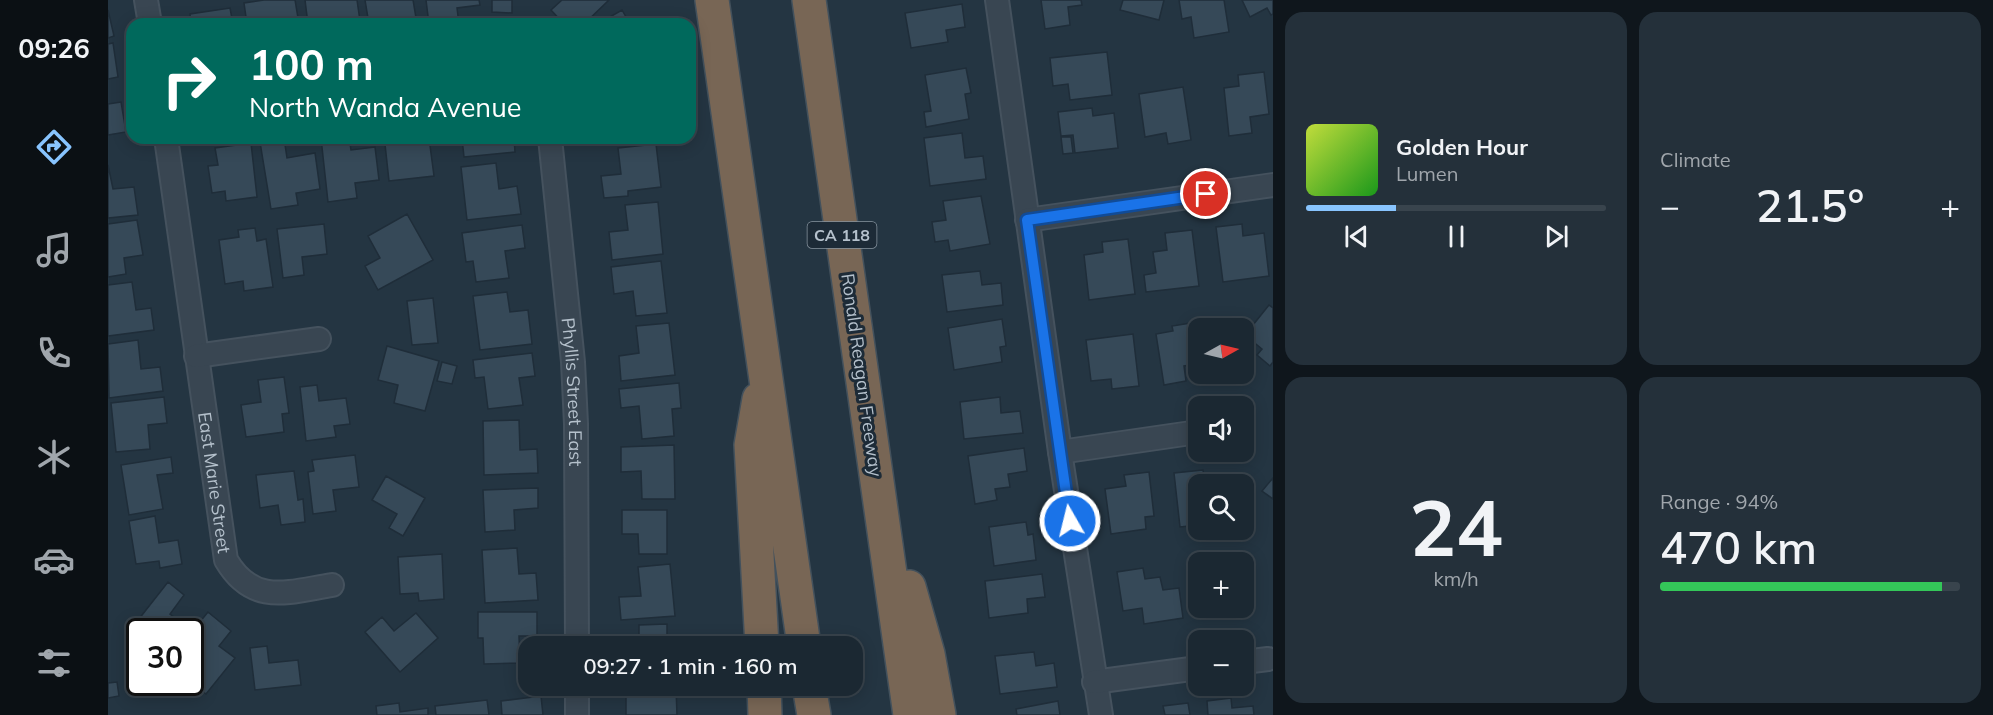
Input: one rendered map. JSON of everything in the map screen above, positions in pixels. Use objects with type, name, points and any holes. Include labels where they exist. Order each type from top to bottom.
[{"type":"highway","points":[[712,0],[803,636]]},
{"type":"highway","name":"Ronald Reagan Freeway","points":[[809,0],[910,715]]},
{"type":"highway","points":[[762,636],[752,445],[764,365]]},
{"type":"highway","points":[[875,470],[928,654],[939,715]]},
{"type":"highway","points":[[764,696],[765,715]]},
{"type":"highway","points":[[811,696],[814,715]]},
{"type":"street","points":[[146,0],[149,18]]},
{"type":"street","points":[[997,0],[1060,452],[1094,682],[1101,715]]},
{"type":"street","name":"East Marie Street","points":[[167,144],[226,560],[235,576],[250,588],[267,593],[332,585]]},
{"type":"street","name":"Phyllis Street East","points":[[551,144],[575,403],[577,636]]},
{"type":"street","points":[[1027,220],[1273,184]]},
{"type":"street","points":[[196,356],[319,339]]},
{"type":"street","points":[[1060,452],[1188,433]]},
{"type":"street","points":[[1254,661],[1268,659]]},
{"type":"street","points":[[1094,682],[1188,669]]},
{"type":"street","points":[[577,696],[577,715]]},
{"type":"building","points":[[264,0],[295,0],[298,18],[246,18],[244,3]]},
{"type":"building","points":[[305,0],[357,0],[360,18],[307,18]]},
{"type":"building","points":[[365,0],[413,0],[416,18],[368,18]]},
{"type":"building","points":[[426,0],[479,0],[480,5],[457,8],[458,18],[428,18]]},
{"type":"building","points":[[492,0],[512,0],[512,13],[492,12]]},
{"type":"building","points":[[562,0],[609,0],[590,18],[558,18],[551,10]]},
{"type":"building","points":[[1041,0],[1081,0],[1082,5],[1068,7],[1070,25],[1045,29]]},
{"type":"building","points":[[1123,0],[1164,0],[1159,20],[1120,10]]},
{"type":"building","points":[[1179,0],[1224,0],[1229,32],[1194,38],[1191,17],[1182,19]]},
{"type":"building","points":[[1242,0],[1273,0],[1273,14],[1271,15],[1267,8],[1250,17]]},
{"type":"building","points":[[962,4],[965,27],[946,30],[948,42],[911,48],[905,13]]},
{"type":"building","points":[[230,8],[232,18],[190,18],[190,14]]},
{"type":"building","points":[[108,10],[114,36],[108,38]]},
{"type":"building","points":[[622,10],[627,18],[608,18]]},
{"type":"building","points":[[113,43],[118,77],[108,79],[108,44]]},
{"type":"building","points":[[1107,52],[1112,95],[1070,100],[1068,84],[1053,86],[1050,58]]},
{"type":"building","points":[[966,68],[971,93],[965,94],[969,119],[926,127],[924,112],[931,111],[925,75]]},
{"type":"building","points":[[1264,72],[1269,114],[1250,117],[1252,133],[1229,136],[1224,88],[1239,86],[1238,75]]},
{"type":"building","points":[[1183,87],[1191,140],[1168,144],[1166,133],[1145,137],[1139,94]]},
{"type":"building","points":[[121,102],[126,132],[108,135],[108,104]]},
{"type":"building","points":[[1092,108],[1093,116],[1114,113],[1118,148],[1075,153],[1073,135],[1061,136],[1058,112]]},
{"type":"building","points":[[962,133],[965,158],[983,156],[986,179],[930,186],[924,138]]},
{"type":"building","points":[[1061,137],[1071,137],[1073,153],[1063,154]]},
{"type":"building","points":[[251,144],[257,197],[226,201],[225,191],[212,193],[208,166],[218,165],[215,148]]},
{"type":"building","points":[[260,144],[285,144],[287,158],[315,153],[320,189],[296,193],[298,205],[271,209]]},
{"type":"building","points":[[322,144],[350,144],[351,150],[375,147],[379,180],[355,183],[357,198],[328,202]]},
{"type":"building","points":[[385,144],[430,144],[434,176],[389,181]]},
{"type":"building","points":[[463,144],[514,144],[515,152],[464,157]]},
{"type":"building","points":[[656,144],[661,187],[628,191],[628,196],[604,198],[601,176],[621,174],[618,148]]},
{"type":"building","points":[[496,163],[499,189],[517,186],[521,214],[467,220],[461,167]]},
{"type":"building","points":[[108,165],[113,189],[134,187],[138,215],[108,218]]},
{"type":"building","points":[[981,196],[990,244],[950,251],[948,240],[935,242],[932,222],[946,220],[943,201]]},
{"type":"building","points":[[658,202],[663,254],[612,260],[609,232],[628,230],[625,205]]},
{"type":"building","points":[[407,214],[433,260],[378,290],[365,266],[380,258],[368,236]]},
{"type":"building","points":[[137,220],[143,255],[124,258],[126,274],[108,277],[108,224]]},
{"type":"building","points":[[324,224],[327,254],[302,257],[304,275],[283,278],[277,229]]},
{"type":"building","points":[[1242,224],[1243,236],[1264,233],[1269,276],[1223,282],[1216,227]]},
{"type":"building","points":[[522,225],[525,248],[505,251],[509,278],[476,282],[473,261],[466,262],[462,233]]},
{"type":"building","points":[[255,228],[257,241],[266,239],[273,287],[244,291],[243,281],[225,284],[219,240],[239,237],[238,230]]},
{"type":"building","points":[[1192,230],[1199,286],[1146,292],[1144,275],[1156,273],[1153,252],[1167,250],[1165,233]]},
{"type":"building","points":[[1128,239],[1135,294],[1089,300],[1084,255],[1103,252],[1102,242]]},
{"type":"building","points":[[661,261],[667,313],[636,316],[633,291],[614,294],[611,267]]},
{"type":"building","points":[[980,271],[982,285],[1001,283],[1003,305],[947,312],[942,275]]},
{"type":"building","points":[[132,282],[136,310],[151,308],[154,330],[108,336],[108,285]]},
{"type":"building","points":[[507,292],[510,312],[528,310],[532,344],[480,350],[473,296]]},
{"type":"building","points":[[433,298],[438,343],[412,345],[407,301]]},
{"type":"building","points":[[1269,305],[1273,308],[1273,362],[1270,366],[1257,355],[1262,349],[1254,342],[1254,324]]},
{"type":"building","points":[[1002,319],[1006,346],[1000,347],[1002,362],[954,370],[948,328]]},
{"type":"building","points":[[669,323],[675,375],[621,381],[619,356],[639,353],[636,326]]},
{"type":"building","points":[[1188,323],[1188,365],[1184,366],[1186,381],[1164,385],[1156,334],[1173,331],[1172,326]]},
{"type":"building","points":[[1133,334],[1139,386],[1112,389],[1111,379],[1091,381],[1086,340]]},
{"type":"building","points":[[138,340],[141,369],[160,367],[163,391],[109,398],[108,344]]},
{"type":"building","points":[[387,346],[439,361],[425,411],[394,403],[398,385],[378,380]]},
{"type":"building","points":[[532,353],[535,376],[519,378],[523,405],[488,409],[484,377],[475,378],[473,360]]},
{"type":"building","points":[[442,362],[457,366],[452,384],[437,381]]},
{"type":"building","points":[[284,377],[289,413],[282,414],[284,432],[246,437],[241,405],[261,402],[258,380]]},
{"type":"building","points":[[679,383],[681,408],[672,409],[674,436],[642,439],[639,406],[621,408],[619,389]]},
{"type":"building","points":[[317,385],[319,401],[346,398],[350,424],[334,426],[336,437],[306,441],[300,387]]},
{"type":"building","points":[[164,397],[167,423],[148,425],[150,449],[116,452],[111,403]]},
{"type":"building","points":[[1000,397],[1001,413],[1020,411],[1023,433],[964,439],[960,402]]},
{"type":"building","points":[[519,420],[520,450],[537,449],[538,473],[484,475],[483,421]]},
{"type":"building","points":[[674,445],[675,499],[642,499],[641,471],[621,472],[621,447]]},
{"type":"building","points":[[1024,448],[1027,471],[1008,474],[1010,487],[995,489],[997,500],[975,504],[968,456]]},
{"type":"building","points":[[355,455],[359,487],[333,490],[336,511],[313,514],[308,472],[314,471],[312,460]]},
{"type":"building","points":[[171,457],[173,473],[157,475],[163,509],[129,515],[121,465]]},
{"type":"building","points":[[1203,470],[1204,474],[1188,474],[1188,526],[1180,527],[1174,473]]},
{"type":"building","points":[[294,471],[298,500],[303,499],[305,522],[281,525],[278,505],[260,508],[256,475]]},
{"type":"building","points":[[1149,472],[1154,516],[1145,517],[1146,529],[1111,534],[1105,489],[1126,486],[1124,475]]},
{"type":"building","points":[[386,476],[425,498],[403,536],[389,528],[397,514],[372,500]]},
{"type":"building","points":[[1273,478],[1273,499],[1262,491]]},
{"type":"building","points":[[538,488],[538,508],[514,510],[515,530],[485,532],[483,490]]},
{"type":"building","points":[[622,510],[667,510],[667,554],[639,554],[638,534],[622,534]]},
{"type":"building","points":[[155,516],[159,543],[178,540],[182,564],[160,568],[159,561],[136,564],[129,521]]},
{"type":"building","points":[[1026,522],[1028,535],[1033,534],[1036,560],[994,566],[989,527]]},
{"type":"building","points":[[517,548],[519,574],[536,573],[538,600],[485,603],[482,550]]},
{"type":"building","points":[[442,554],[444,599],[419,601],[418,593],[400,594],[398,557]]},
{"type":"building","points":[[670,564],[675,616],[621,620],[619,597],[641,596],[638,567]]},
{"type":"building","points":[[1143,568],[1145,579],[1160,577],[1163,590],[1179,588],[1183,618],[1144,624],[1142,608],[1123,611],[1117,572]]},
{"type":"building","points":[[1042,574],[1045,597],[1027,599],[1028,613],[989,618],[985,581]]},
{"type":"building","points":[[168,582],[184,595],[170,614],[175,618],[140,618]]},
{"type":"building","points":[[208,612],[231,631],[219,646],[235,658],[206,694],[204,692],[203,618]]},
{"type":"building","points":[[478,612],[537,612],[537,636],[518,636],[518,663],[484,664],[483,638],[478,638]]},
{"type":"building","points":[[416,613],[438,638],[400,672],[365,632],[382,617],[394,631]]},
{"type":"building","points":[[667,624],[667,636],[639,636],[639,625]]},
{"type":"building","points":[[267,646],[269,663],[298,660],[301,685],[255,690],[250,648]]},
{"type":"building","points":[[1034,652],[1036,666],[1054,663],[1057,687],[1000,694],[995,656]]},
{"type":"building","points":[[117,682],[119,696],[108,698],[108,683]]},
{"type":"building","points":[[541,696],[543,715],[502,715],[501,701]]},
{"type":"building","points":[[626,696],[676,696],[677,715],[626,715]]},
{"type":"building","points":[[1231,698],[1232,708],[1253,706],[1254,715],[1208,715],[1207,701]]},
{"type":"building","points":[[487,700],[489,715],[436,715],[435,706]]},
{"type":"building","points":[[1058,701],[1060,715],[1017,715],[1016,709]]},
{"type":"building","points":[[399,703],[400,712],[428,708],[428,715],[377,715],[376,706]]},
{"type":"building","points":[[1188,703],[1190,715],[1165,715],[1163,706]]},
{"type":"route","points":[[1070,521],[1027,220],[1206,194]]}]
